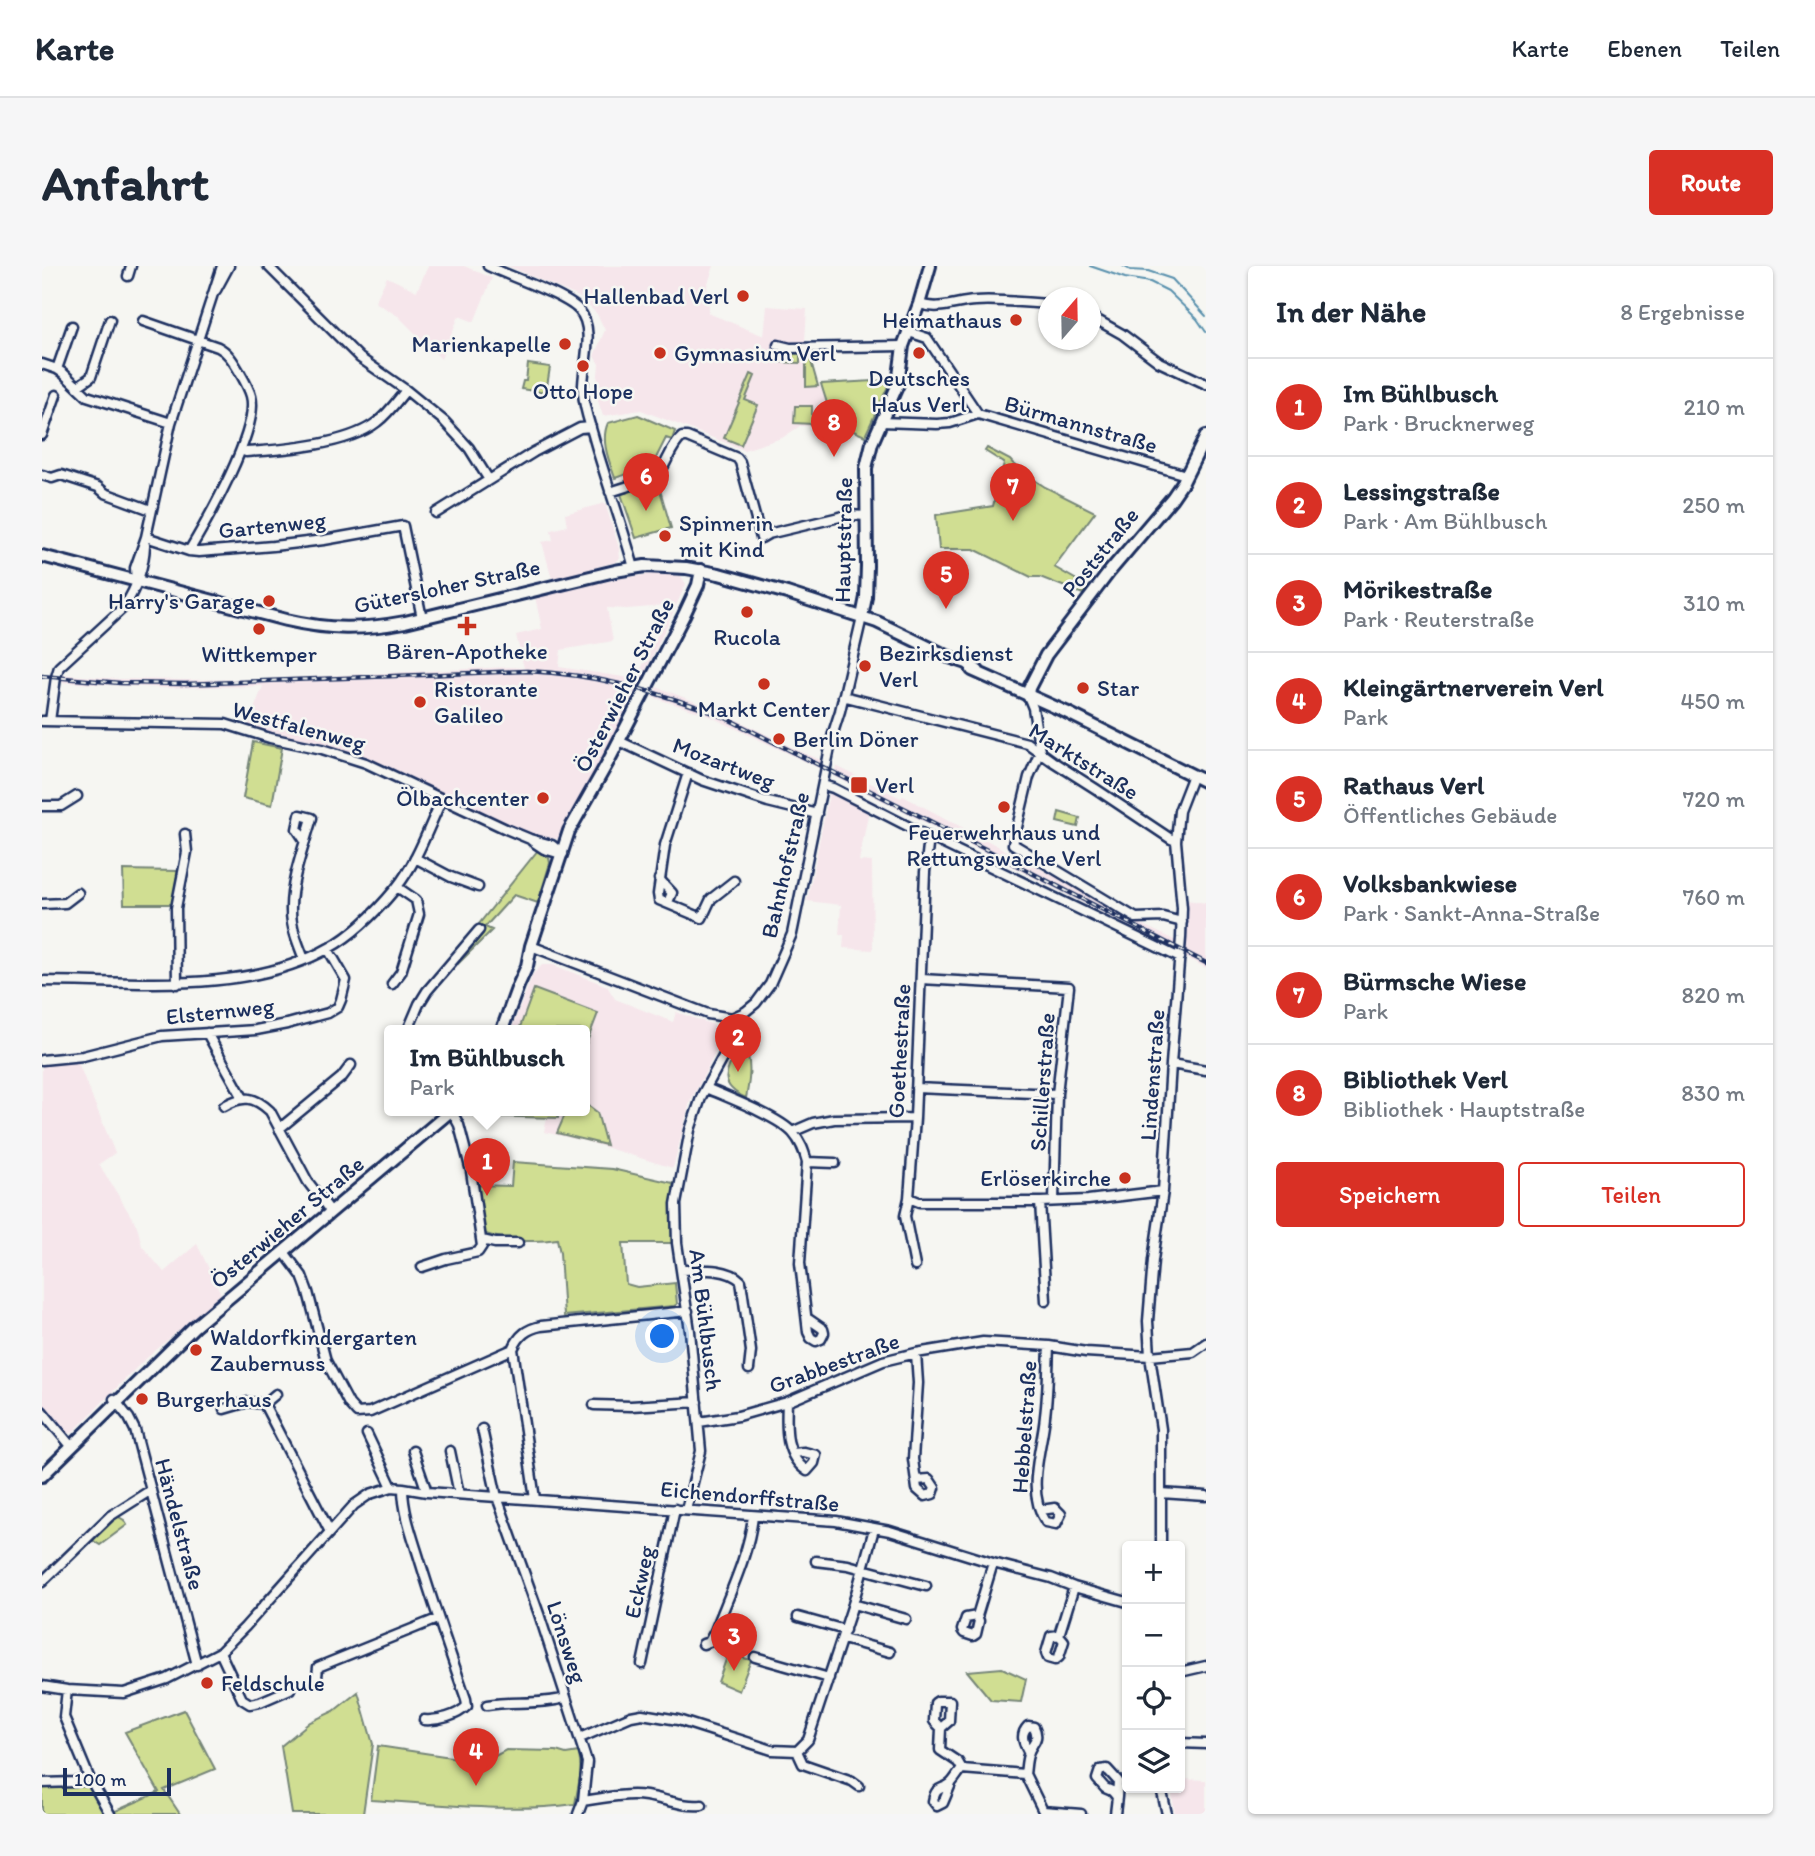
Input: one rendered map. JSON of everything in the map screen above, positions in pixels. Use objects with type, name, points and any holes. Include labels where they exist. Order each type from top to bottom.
[{"type":"street","points":[[128,276],[131,266]]},
{"type":"street","points":[[215,293],[222,266]]},
{"type":"street","points":[[46,721],[59,667],[124,607],[131,597],[136,581],[135,568],[146,537],[171,423],[197,340],[215,293],[229,266]]},
{"type":"street","points":[[268,266],[360,358],[444,421],[469,448],[489,480]]},
{"type":"street","points":[[488,266],[566,300],[580,311],[587,325],[583,392],[586,413],[634,568]]},
{"type":"street","name":"Hauptstraße","points":[[862,617],[867,579],[868,454],[898,383],[903,346],[930,266]]},
{"type":"street","points":[[919,304],[946,307],[973,300],[1038,303]]},
{"type":"street","points":[[78,386],[91,377],[110,320]]},
{"type":"street","points":[[143,321],[227,352],[251,396],[252,408],[241,450],[211,513],[189,551]]},
{"type":"street","points":[[1101,322],[1122,334],[1159,362],[1206,384]]},
{"type":"street","points":[[57,369],[72,326]]},
{"type":"street","points":[[909,332],[926,338],[978,414]]},
{"type":"street","points":[[778,345],[790,348],[903,346]]},
{"type":"street","points":[[42,364],[57,369],[87,396],[171,423]]},
{"type":"street","points":[[241,450],[293,449],[357,434],[378,422],[406,390]]},
{"type":"street","points":[[42,435],[56,395]]},
{"type":"street","name":"Bürmannstraße","points":[[881,422],[950,423],[978,414],[1186,475]]},
{"type":"street","points":[[436,513],[534,452],[580,428],[591,427]]},
{"type":"street","name":"Poststraße","points":[[1028,696],[1029,688],[1046,655],[1110,571],[1168,503],[1206,436]]},
{"type":"street","points":[[610,492],[658,475],[674,444],[682,437],[737,458],[761,538],[848,515],[866,516]]},
{"type":"street","points":[[42,475],[52,478],[61,475],[98,487],[104,493],[151,510]]},
{"type":"street","name":"Gartenweg","points":[[146,537],[189,551],[273,546],[403,526],[422,618]]},
{"type":"street","name":"Gütersloher Straße","points":[[42,556],[286,620],[327,628],[374,628],[634,568],[680,567],[701,570],[787,593],[887,626],[962,666],[978,671],[1206,782]]},
{"type":"street","name":"Österwieher Straße","points":[[504,1025],[522,964],[531,946],[569,831],[695,593],[701,570]]},
{"type":"street","name":"Bahnhofstraße","points":[[732,1018],[756,1003],[770,984],[792,934],[833,733],[862,617]]},
{"type":"street","name":"Marktstraße","points":[[843,696],[1027,743],[1176,841]]},
{"type":"street","points":[[1028,696],[1040,751],[1029,777],[1013,844],[1136,918],[1163,917],[1182,922]]},
{"type":"street","name":"Westfalenweg","points":[[46,721],[225,724],[366,763],[530,839],[552,845],[563,854]]},
{"type":"street","name":"Mozartweg","points":[[619,740],[702,780],[768,802],[817,814]]},
{"type":"street","points":[[688,773],[665,845],[659,879],[659,900],[702,918],[710,899],[734,881]]},
{"type":"street","name":"Lindenstraße","points":[[1161,1541],[1161,1429],[1150,1356],[1149,1295],[1163,1191],[1180,958],[1182,922],[1176,841],[1180,811],[1192,775]]},
{"type":"street","points":[[823,785],[1180,958]]},
{"type":"street","points":[[42,806],[61,806],[77,796]]},
{"type":"street","points":[[42,981],[177,984],[267,972],[328,949],[369,917],[397,887],[415,858],[442,799]]},
{"type":"street","points":[[177,984],[176,908],[187,852],[185,834]]},
{"type":"street","name":"Goethestraße","points":[[915,1266],[905,1216],[909,1198],[915,1118],[925,872],[929,837]]},
{"type":"street","points":[[304,959],[291,911],[292,889],[305,841]]},
{"type":"street","points":[[415,858],[451,877],[478,887]]},
{"type":"street","points":[[392,984],[401,972],[419,914],[416,900],[397,887]]},
{"type":"street","points":[[42,904],[65,903],[78,893]]},
{"type":"street","points":[[410,1025],[427,991],[479,930]]},
{"type":"street","points":[[531,946],[692,1009],[732,1018]]},
{"type":"street","name":"Elsternweg","points":[[42,1060],[95,1054],[162,1036],[256,1030],[328,1013],[338,1007],[346,981],[328,949]]},
{"type":"street","name":"Schillerstraße","points":[[921,979],[1069,987],[1057,1094],[1054,1201]]},
{"type":"street","name":"Am Bühlbusch","points":[[685,1510],[701,1451],[688,1311],[677,1236],[676,1204],[690,1130],[706,1088],[730,1044],[734,1033],[732,1018]]},
{"type":"street","points":[[207,1033],[243,1098]]},
{"type":"street","points":[[1171,1064],[1206,1070]]},
{"type":"street","points":[[279,1129],[342,1077],[352,1065]]},
{"type":"street","points":[[706,1088],[778,1121],[792,1132],[803,1148],[807,1162],[800,1263],[807,1318]]},
{"type":"street","points":[[916,1088],[1057,1094]]},
{"type":"street","points":[[224,1106],[243,1098],[261,1103],[270,1111],[308,1182],[331,1212]]},
{"type":"street","name":"Österwieher Straße","points":[[42,1476],[71,1446],[80,1431],[116,1401],[139,1374],[151,1367],[194,1326],[446,1116]]},
{"type":"street","points":[[422,1267],[478,1252],[482,1246],[471,1171],[454,1116]]},
{"type":"street","points":[[792,1132],[813,1123],[834,1119],[915,1118]]},
{"type":"street","points":[[807,1162],[835,1163]]},
{"type":"street","points":[[909,1198],[919,1202],[1040,1202],[1088,1200],[1163,1191]]},
{"type":"street","points":[[1040,1202],[1046,1301]]},
{"type":"street","points":[[482,1240],[518,1243]]},
{"type":"street","points":[[284,1252],[302,1276],[326,1361],[348,1404],[357,1413],[370,1412],[513,1349],[523,1333],[531,1328],[688,1311]]},
{"type":"street","points":[[681,1270],[721,1272],[738,1277],[741,1281],[751,1351],[749,1369]]},
{"type":"street","name":"Grabbestraße","points":[[699,1422],[738,1416],[787,1402],[883,1361],[983,1342],[1150,1356],[1193,1352],[1206,1343]]},
{"type":"street","name":"Hebbelstraße","points":[[1041,1510],[1036,1499],[1036,1480],[1043,1439],[1049,1346]]},
{"type":"street","points":[[513,1349],[535,1499]]},
{"type":"street","points":[[916,1353],[918,1383],[913,1459],[916,1480]]},
{"type":"street","points":[[224,1409],[248,1402],[264,1404],[276,1394]]},
{"type":"street","name":"Händelstraße","points":[[116,1401],[135,1430],[197,1665]]},
{"type":"street","points":[[594,1405],[697,1402]]},
{"type":"street","points":[[787,1402],[788,1446],[793,1454]]},
{"type":"street","points":[[264,1404],[329,1530]]},
{"type":"street","points":[[43,1415],[71,1446]]},
{"type":"street","points":[[482,1429],[497,1497]]},
{"type":"street","points":[[367,1434],[392,1488]]},
{"type":"street","points":[[413,1451],[427,1492]]},
{"type":"street","points":[[450,1451],[459,1494]]},
{"type":"street","name":"Eichendorffstraße","points":[[42,1686],[124,1693],[167,1679],[220,1652],[354,1505],[370,1494],[392,1488],[836,1521],[890,1531],[1122,1601]]},
{"type":"street","points":[[403,1488],[403,1499],[437,1619],[467,1706],[463,1711],[436,1721],[424,1720]]},
{"type":"street","points":[[42,1582],[110,1517],[151,1490]]},
{"type":"street","points":[[1161,1493],[1206,1496]]},
{"type":"street","name":"Lönsweg","points":[[497,1497],[587,1762],[579,1814]]},
{"type":"street","name":"Eckweg","points":[[642,1664],[675,1509]]},
{"type":"street","points":[[703,1644],[709,1642],[719,1621],[752,1529],[753,1516]]},
{"type":"street","points":[[580,1738],[631,1716],[642,1714],[678,1720],[772,1751],[797,1751],[808,1740],[844,1634],[874,1529]]},
{"type":"street","points":[[816,1561],[864,1568],[926,1586]]},
{"type":"street","points":[[977,1616],[993,1563]]},
{"type":"street","points":[[1059,1634],[1074,1587]]},
{"type":"street","points":[[853,1604],[906,1619]]},
{"type":"street","points":[[797,1617],[890,1652]]},
{"type":"street","points":[[317,1677],[318,1667],[437,1619]]},
{"type":"street","points":[[220,1652],[242,1699],[250,1704],[290,1689]]},
{"type":"street","points":[[755,1657],[829,1678]]},
{"type":"street","points":[[1185,1671],[1206,1666]]},
{"type":"street","points":[[67,1690],[64,1717],[89,1777],[110,1814]]},
{"type":"street","points":[[487,1705],[552,1702],[565,1698]]},
{"type":"street","points":[[941,1728],[940,1750],[958,1762],[962,1769]]},
{"type":"street","points":[[1185,1743],[1206,1744]]},
{"type":"street","points":[[797,1751],[803,1764],[859,1786]]},
{"type":"street","points":[[1028,1751],[1025,1774],[1042,1813],[1081,1814]]},
{"type":"street","points":[[962,1769],[1025,1774]]},
{"type":"street","points":[[951,1784],[962,1769]]},
{"type":"street","points":[[42,1783],[76,1782],[89,1777]]},
{"type":"street","points":[[1162,1793],[1167,1814]]},
{"type":"street","points":[[583,1801],[644,1795],[691,1806],[702,1805]]},
{"type":"street","points":[[1115,1814],[1116,1797]]},
{"type":"shaded area","points":[[428,266],[464,266],[492,278],[474,322],[459,316],[441,359],[398,316],[375,302],[387,277],[417,291]]},
{"type":"shaded area","points":[[508,266],[714,266],[707,286],[708,313],[764,336],[767,306],[807,309],[805,341],[819,385],[839,426],[800,426],[782,438],[744,450],[641,410],[603,416],[596,395],[599,364],[594,356],[605,330],[597,314],[579,297]]},
{"type":"shaded area","points":[[605,503],[620,558],[616,562],[552,579],[542,542],[553,540],[551,530],[567,526],[565,514]]},
{"type":"shaded area","points":[[653,574],[681,576],[686,584],[637,690],[561,839],[542,838],[322,746],[247,727],[263,686],[162,688],[59,682],[60,674],[119,679],[265,679],[524,668],[516,635],[542,629],[535,597]],"holes":[[[673,602],[636,679],[559,667],[561,650],[613,641],[607,608],[652,607]]]},
{"type":"shaded area","points":[[657,687],[724,713],[821,760],[819,768],[705,714],[652,697]]},
{"type":"shaded area","points":[[836,766],[901,798],[903,796],[1102,901],[1111,909],[1176,941],[1175,952],[834,776]]},
{"type":"shaded area","points":[[834,792],[869,810],[859,861],[872,862],[873,950],[843,948],[844,935],[839,935],[841,905],[807,901],[829,794]]},
{"type":"shaded area","points":[[1187,900],[1206,903],[1206,968],[1185,957]]},
{"type":"shaded area","points":[[542,965],[553,965],[607,986],[615,999],[673,1022],[676,1012],[714,1025],[720,1033],[721,1042],[690,1102],[673,1168],[588,1142],[544,1132],[547,1118],[484,1116],[590,1116],[590,1025],[513,1025],[533,974]]},
{"type":"shaded area","points":[[77,1060],[115,1153],[99,1164],[137,1226],[142,1246],[164,1272],[197,1244],[221,1294],[141,1363],[72,1433],[67,1433],[42,1404],[42,1062]]},
{"type":"shaded area","points":[[1185,1779],[1206,1780],[1206,1814],[1175,1814],[1172,1793],[1185,1793]]},
{"type":"green space","points":[[780,353],[800,354],[800,363],[779,362]]},
{"type":"green space","points":[[806,357],[810,358],[818,386],[806,387]]},
{"type":"green space","points":[[528,364],[550,367],[546,393],[521,389],[523,381],[526,381]]},
{"type":"green space","points":[[751,374],[755,376],[745,400],[758,405],[741,445],[724,438]]},
{"type":"green space","points":[[891,380],[865,436],[839,425],[827,403],[821,384]]},
{"type":"green space","points":[[795,406],[812,406],[812,424],[794,423]]},
{"type":"green space","points":[[638,415],[675,431],[672,440],[666,438],[652,466],[615,478],[605,443],[608,423]]},
{"type":"green space","points":[[987,448],[1010,460],[1018,469],[1045,487],[1095,512],[1054,567],[1089,587],[1083,594],[1040,577],[1031,577],[974,549],[939,549],[936,515],[993,506],[1004,463],[985,451]]},
{"type":"green space","points":[[658,483],[671,528],[636,538],[621,494]]},
{"type":"green space","points":[[253,742],[282,748],[272,805],[243,798]]},
{"type":"green space","points":[[1059,812],[1080,818],[1078,827],[1057,822]]},
{"type":"green space","points":[[538,850],[549,858],[550,863],[538,903],[514,895],[485,927],[492,930],[458,964],[451,959]]},
{"type":"green space","points":[[123,870],[178,871],[172,904],[124,904]]},
{"type":"green space","points":[[534,989],[598,1013],[590,1034],[590,1025],[521,1025]]},
{"type":"green space","points":[[737,1051],[748,1055],[746,1098],[731,1089],[726,1078]]},
{"type":"green space","points":[[590,1107],[597,1112],[606,1145],[557,1133],[564,1116],[590,1116]]},
{"type":"green space","points":[[486,1116],[558,1116],[558,1118]]},
{"type":"green space","points":[[513,1162],[612,1169],[673,1183],[675,1243],[623,1243],[626,1284],[637,1287],[675,1283],[677,1304],[564,1316],[557,1239],[520,1240],[483,1233],[475,1185],[511,1186]]},
{"type":"green space","points":[[117,1516],[127,1525],[100,1545],[92,1540]]},
{"type":"green space","points":[[728,1654],[751,1660],[739,1691],[718,1682]]},
{"type":"green space","points":[[1002,1668],[1026,1679],[1021,1702],[991,1700],[967,1671]]},
{"type":"green space","points":[[358,1692],[373,1744],[363,1814],[292,1814],[281,1746],[310,1722],[334,1711]]},
{"type":"green space","points":[[184,1710],[215,1769],[164,1790],[180,1814],[115,1814],[113,1812],[159,1792],[125,1732]]},
{"type":"green space","points":[[378,1746],[484,1762],[506,1750],[556,1751],[566,1754],[579,1752],[581,1772],[575,1804],[499,1808],[371,1800]]},
{"type":"green space","points":[[42,1786],[93,1787],[107,1814],[42,1814]]},
{"type":"waterway","points":[[1090,266],[1125,278],[1150,282],[1168,291],[1197,319],[1206,332]]},
{"type":"waterway","points":[[1123,266],[1172,279],[1206,316]]},
{"type":"railway","points":[[42,676],[120,683],[185,684],[527,671],[603,680],[676,700],[724,717],[1206,963]]},
{"type":"place","name":"Hallenbad Verl","points":[[743,296]]},
{"type":"place","name":"Heimathaus","points":[[1016,320]]},
{"type":"place","name":"Marienkapelle","points":[[565,344]]},
{"type":"place","name":"Gymnasium Verl","points":[[660,353]]},
{"type":"place","name":"Deutsches Haus Verl","points":[[919,353]]},
{"type":"place","name":"Otto Hope","points":[[583,366]]},
{"type":"place","name":"Bibliothek Verl","points":[[834,457]]},
{"type":"place","name":"Volksbankwiese","points":[[646,511]]},
{"type":"place","name":"Bürmsche Wiese","points":[[1013,521]]},
{"type":"place","name":"Spinnerin mit Kind","points":[[665,536]]},
{"type":"place","name":"Harry's Garage","points":[[269,601]]},
{"type":"place","name":"Rathaus Verl","points":[[946,609]]},
{"type":"place","name":"Rucola","points":[[747,612]]},
{"type":"place","name":"Bären-Apotheke","points":[[467,626]]},
{"type":"place","name":"Wittkemper","points":[[259,629]]},
{"type":"place","name":"Bezirksdienst Verl","points":[[865,666]]},
{"type":"place","name":"Markt Center","points":[[764,684]]},
{"type":"place","name":"Star","points":[[1083,688]]},
{"type":"place","name":"Ristorante Galileo","points":[[420,702]]},
{"type":"place","name":"Berlin Döner","points":[[779,739]]},
{"type":"place","name":"Verl","points":[[859,785]]},
{"type":"place","name":"Ölbachcenter","points":[[543,798]]},
{"type":"place","name":"Feuerwehrhaus und Rettungswache Verl","points":[[1004,807]]},
{"type":"place","name":"Lessingstraße","points":[[738,1072]]},
{"type":"place","name":"Erlöserkirche","points":[[1125,1178]]},
{"type":"place","name":"Im Bühlbusch","points":[[487,1196]]},
{"type":"place","name":"Waldorfkindergarten Zaubernuss","points":[[196,1350]]},
{"type":"place","name":"Burgerhaus","points":[[142,1399]]},
{"type":"place","name":"Mörikestraße","points":[[734,1671]]},
{"type":"place","name":"Feldschule","points":[[207,1683]]},
{"type":"place","name":"Kleingärtnerverein Verl","points":[[476,1786]]}]
